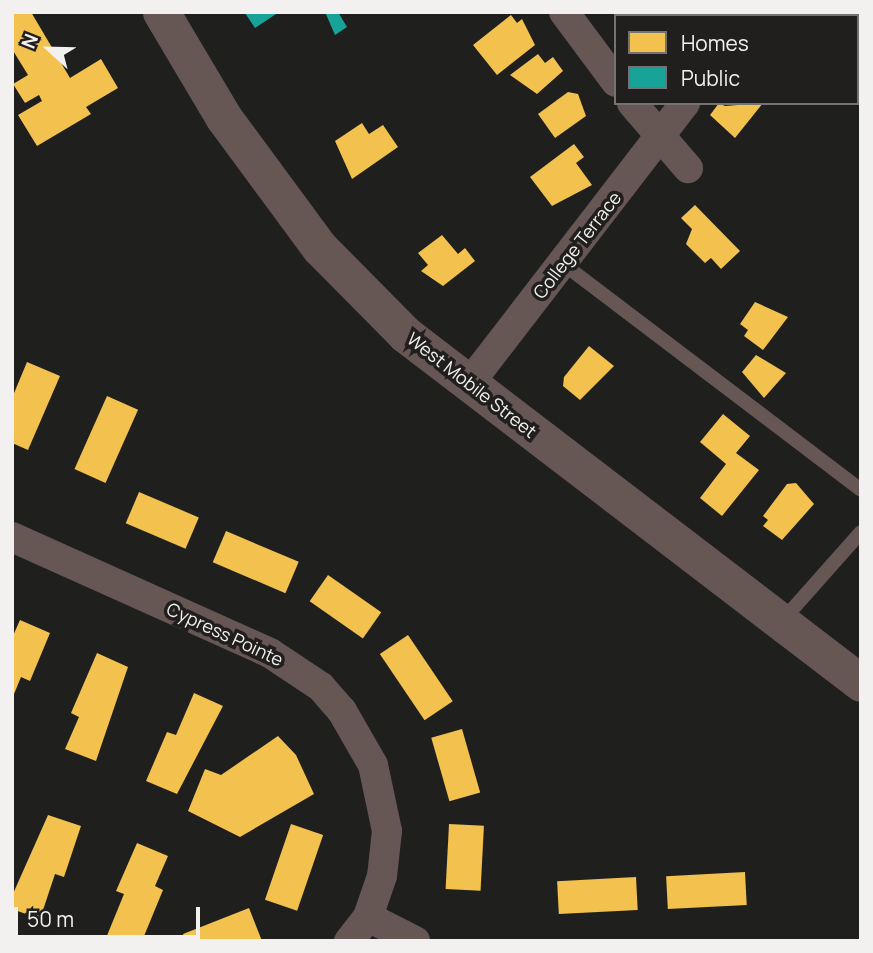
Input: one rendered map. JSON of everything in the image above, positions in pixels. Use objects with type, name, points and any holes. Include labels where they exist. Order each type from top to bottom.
[{"type":"street","name":"West Mobile Street","points":[[161,12],[224,118],[320,248],[405,334],[467,385],[861,683]]},
{"type":"street","points":[[564,12],[614,79]]},
{"type":"street","points":[[633,105],[659,140],[688,167]]},
{"type":"street","name":"College Terrace","points":[[467,385],[659,140],[683,105]]},
{"type":"street","name":"Cypress Pointe","points":[[12,537],[270,653],[321,688],[358,737],[383,797],[382,876],[368,917],[349,941]]},
{"type":"street","points":[[368,917],[415,941]]},
{"type":"lane","points":[[562,263],[861,489]]},
{"type":"lane","points":[[782,621],[861,532]]},
{"type":"building: Homes","points":[[12,12],[31,12],[70,78],[101,59],[118,88],[86,107],[91,114],[37,146],[18,115],[42,101],[39,95],[25,103],[13,84],[28,75],[12,49]]},
{"type":"building: Homes","points":[[511,15],[517,23],[522,19],[535,45],[497,75],[473,45]]},
{"type":"building: Homes","points":[[538,54],[545,63],[553,57],[563,71],[537,94],[510,75]]},
{"type":"building: Homes","points":[[568,92],[578,94],[586,116],[555,138],[538,114]]},
{"type":"building: Homes","points":[[718,105],[761,105],[735,138],[710,115]]},
{"type":"building: Homes","points":[[362,123],[369,134],[383,125],[398,147],[352,179],[335,141]]},
{"type":"building: Homes","points":[[574,144],[584,157],[576,163],[592,185],[552,206],[530,177]]},
{"type":"building: Homes","points":[[695,205],[740,251],[721,269],[711,258],[705,263],[686,244],[692,229],[681,218]]},
{"type":"building: Homes","points":[[442,235],[458,254],[465,248],[475,261],[443,286],[421,271],[428,265],[418,253]]},
{"type":"building: Homes","points":[[755,302],[788,317],[763,350],[744,336],[748,330],[740,324]]},
{"type":"building: Homes","points":[[589,346],[614,366],[580,400],[563,386],[564,377]]},
{"type":"building: Homes","points":[[756,355],[786,373],[764,398],[742,372]]},
{"type":"building: Homes","points":[[27,362],[60,376],[28,450],[12,443],[12,398]]},
{"type":"building: Homes","points":[[107,396],[138,410],[106,483],[74,469]]},
{"type":"building: Homes","points":[[723,414],[750,436],[736,453],[759,470],[722,516],[700,498],[726,464],[700,442]]},
{"type":"building: Homes","points":[[796,483],[814,504],[782,540],[763,526],[768,520],[763,516],[787,484]]},
{"type":"building: Homes","points":[[139,492],[199,517],[186,549],[126,523]]},
{"type":"building: Homes","points":[[226,531],[299,562],[285,593],[213,562]]},
{"type":"building: Homes","points":[[328,575],[381,612],[363,638],[310,601]]},
{"type":"building: Homes","points":[[20,620],[50,633],[30,681],[21,677],[12,699],[12,638]]},
{"type":"building: Homes","points":[[408,635],[453,701],[425,720],[380,654]]},
{"type":"building: Homes","points":[[97,653],[128,667],[96,761],[65,749],[79,717],[71,713]]},
{"type":"building: Homes","points":[[194,693],[223,706],[177,794],[146,781],[167,732],[176,735]]},
{"type":"building: Homes","points":[[462,729],[480,792],[449,801],[431,738]]},
{"type":"building: Homes","points":[[278,736],[296,755],[314,794],[240,837],[188,811],[205,769],[221,775]]},
{"type":"building: Homes","points":[[48,815],[81,826],[64,877],[55,874],[40,919],[12,909],[12,896]]},
{"type":"building: Homes","points":[[291,824],[323,835],[297,911],[265,900]]},
{"type":"building: Homes","points":[[449,824],[484,826],[481,891],[446,889]]},
{"type":"building: Homes","points":[[137,843],[168,856],[155,886],[163,890],[142,941],[113,941],[106,938],[124,894],[116,891]]},
{"type":"building: Homes","points":[[745,872],[747,905],[668,909],[666,876]]},
{"type":"building: Homes","points":[[636,877],[638,910],[559,914],[557,881]]},
{"type":"building: Homes","points":[[249,908],[262,941],[186,941],[183,934]]},
{"type":"building: Public","points":[[237,12],[279,12],[255,28],[245,13]]},
{"type":"building: Public","points":[[325,12],[338,12],[347,27],[335,35]]}]
